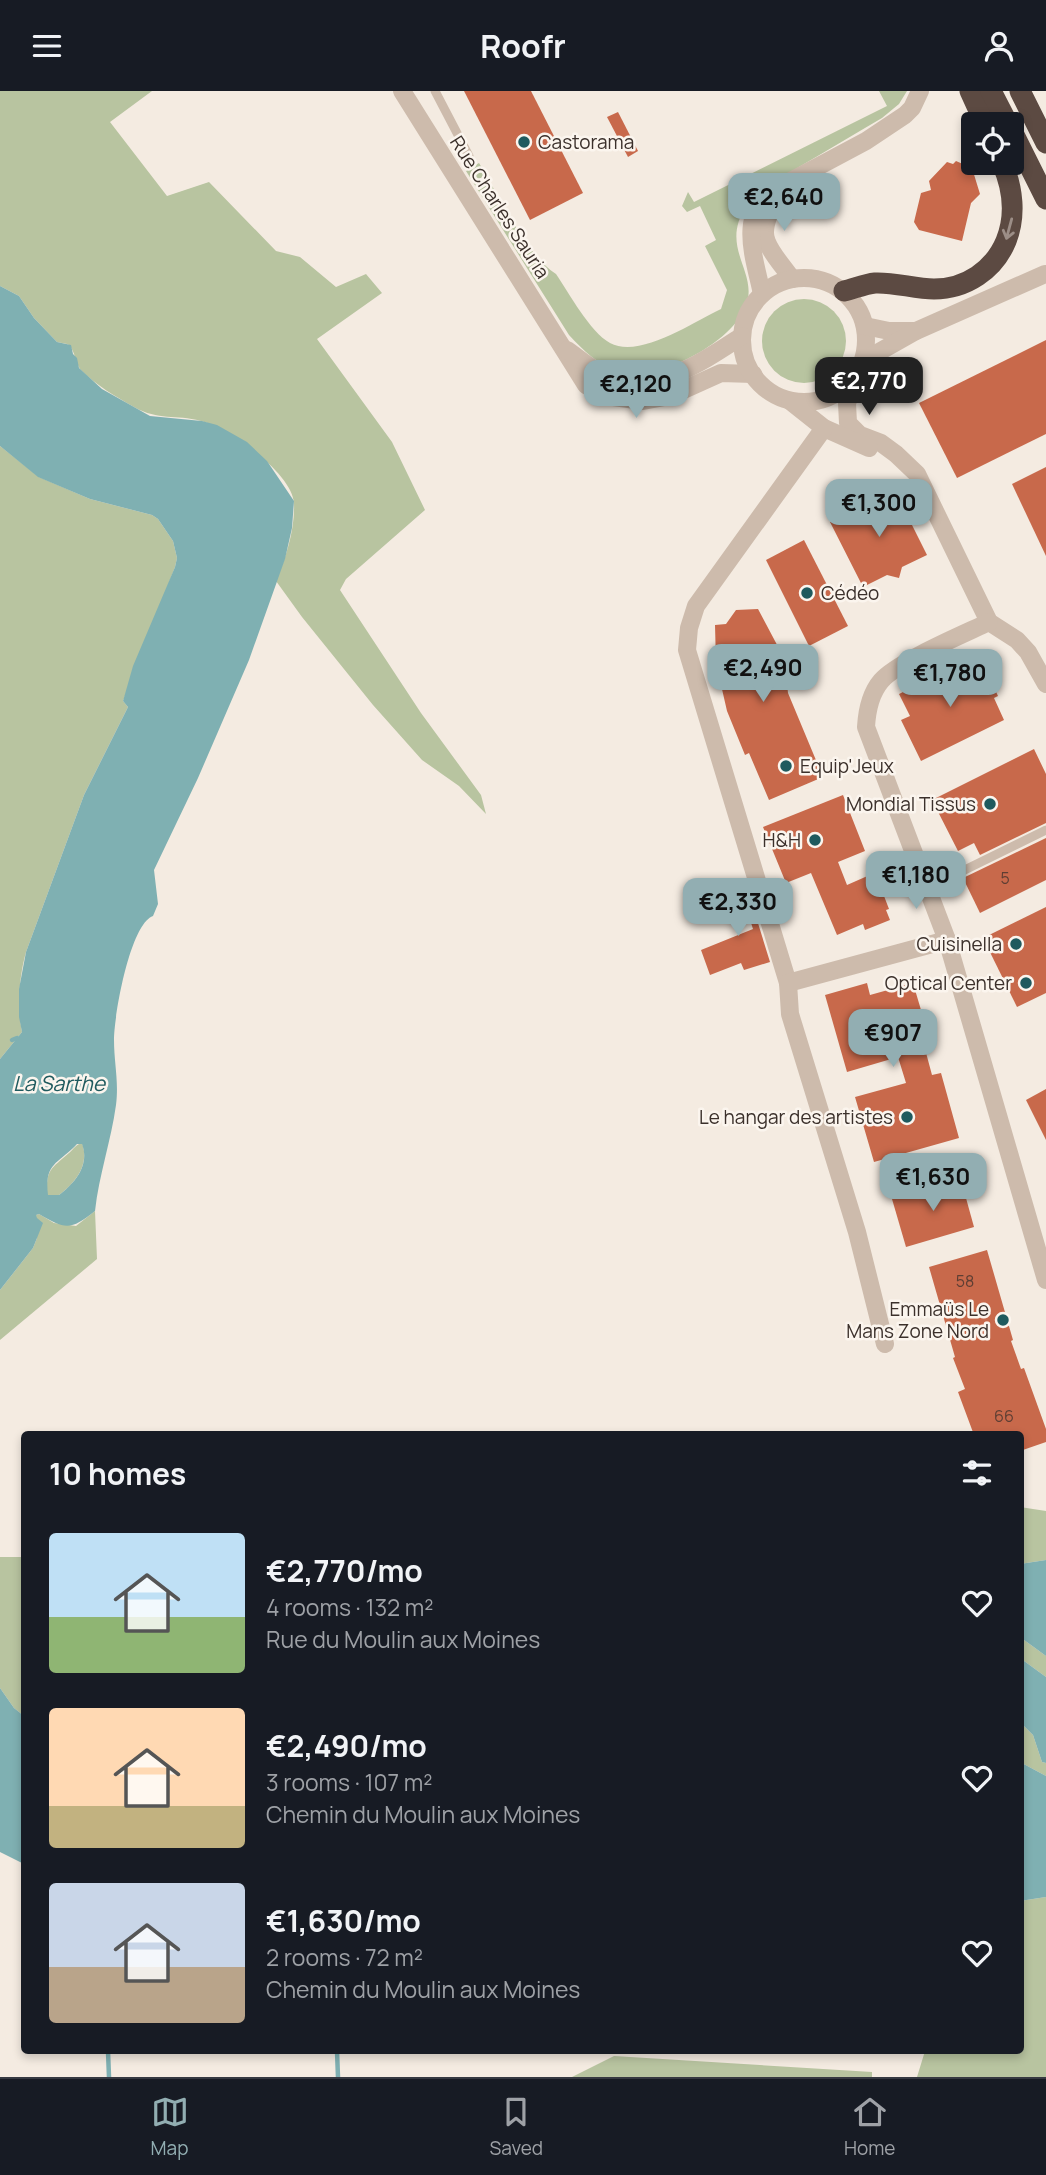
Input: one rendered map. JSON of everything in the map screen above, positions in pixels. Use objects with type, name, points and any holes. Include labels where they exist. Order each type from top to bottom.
[{"type":"highway","points":[[970,91],[980,112]]},
{"type":"highway","points":[[991,91],[1002,112]]},
{"type":"highway","points":[[1020,91],[1046,143]]},
{"type":"highway","points":[[1024,155],[1046,199]]},
{"type":"highway","points":[[844,291],[875,283],[936,289],[958,286],[979,276],[995,262],[1003,248],[1012,219],[1010,186],[1006,175]]},
{"type":"street","name":"Rue Charles Sauria","points":[[402,91],[586,385],[606,396],[619,399],[662,398],[720,373],[753,374]]},
{"type":"street","points":[[762,294],[751,246],[750,229],[764,197],[866,141],[905,115],[912,108],[920,91]]},
{"type":"street","points":[[785,185],[765,234],[766,242],[792,279]]},
{"type":"street","points":[[790,401],[810,402],[830,397],[846,386],[861,366],[916,331],[1045,274]]},
{"type":"street","points":[[896,454],[867,448],[824,428],[790,401],[773,394],[759,383],[743,351],[742,335],[749,310],[762,294],[776,284],[792,279],[811,278],[828,282],[844,291],[855,303],[865,326],[866,342],[861,366],[847,403],[847,420],[860,435],[881,443],[896,454],[917,474],[989,622],[1010,635],[1028,652],[1046,684]]},
{"type":"street","points":[[865,326],[889,331],[916,331]]},
{"type":"street","name":"Rue Charles Sauria","points":[[563,347],[608,377],[625,382],[645,383],[679,372],[742,335]]},
{"type":"street","points":[[824,428],[696,606],[689,628],[687,650],[788,983],[790,1014],[857,1232],[886,1344]]},
{"type":"street","points":[[989,622],[903,665],[882,679],[871,696],[866,727],[947,940],[1046,1280]]},
{"type":"street","points":[[788,983],[947,940]]},
{"type":"lane","points":[[435,91],[469,156]]},
{"type":"lane","points":[[928,888],[1046,830]]},
{"type":"green space","points":[[0,91],[152,91],[110,122],[167,196],[209,182],[276,251],[300,257],[336,287],[366,274],[382,293],[317,339],[392,442],[425,510],[346,579],[340,590],[421,713],[481,795],[486,814],[459,786],[422,760],[373,705],[276,581],[289,543],[294,503],[291,491],[271,465],[242,442],[213,425],[192,419],[151,414],[106,390],[81,370],[69,345],[57,342],[34,318],[19,296],[0,286]]},
{"type":"green space","points":[[879,91],[907,91],[899,104],[882,118],[771,183],[747,205],[739,220],[736,234],[749,293],[746,306],[738,320],[710,346],[692,357],[653,371],[636,374],[620,372],[605,366],[580,347],[569,335],[466,171],[479,163],[524,239],[556,274],[580,311],[602,338],[622,347],[636,346],[666,337],[721,309],[727,290],[705,246],[716,240],[700,206],[687,212],[682,206],[688,192],[694,202],[887,106]]},
{"type":"green space","points":[[804,299],[820,302],[834,311],[843,325],[846,341],[843,357],[834,371],[820,380],[804,383],[788,380],[774,371],[765,357],[762,341],[765,325],[774,311],[788,302]]},
{"type":"green space","points":[[0,446],[39,477],[90,499],[152,515],[158,519],[173,541],[177,558],[123,701],[128,707],[84,795],[26,952],[20,992],[22,1032],[0,1059]]},
{"type":"green space","points":[[82,1143],[84,1159],[75,1179],[59,1195],[47,1195],[47,1180],[51,1170]]},
{"type":"green space","points":[[95,1211],[97,1259],[0,1340],[0,1290],[33,1248],[37,1238],[36,1215],[39,1214],[54,1223],[76,1226]]},
{"type":"green space","points":[[1024,1508],[1046,1511],[1046,1560],[1024,1563]]},
{"type":"green space","points":[[0,1557],[21,1557],[21,1714],[0,1688]]},
{"type":"green space","points":[[1024,1640],[1046,1656],[1046,1677],[1024,1661]]},
{"type":"green space","points":[[1024,1726],[1033,1735],[1042,1762],[1046,1763],[1046,1776],[1024,1764]]},
{"type":"green space","points":[[1046,1897],[1046,2077],[917,2077],[924,2054],[1024,2054],[1024,1900]]},
{"type":"green space","points":[[614,2056],[872,2072],[872,2077],[572,2077]]},
{"type":"water","name":"La Sarthe","points":[[0,286],[19,296],[34,318],[57,342],[71,345],[79,368],[102,389],[150,416],[217,425],[247,442],[267,461],[294,501],[292,528],[285,559],[249,660],[198,778],[154,870],[158,904],[153,916],[137,935],[125,972],[115,1028],[116,1105],[95,1211],[80,1222],[68,1226],[36,1215],[43,1223],[33,1248],[0,1290],[0,1059],[22,1032],[19,989],[26,952],[84,795],[128,707],[123,701],[133,666],[177,558],[173,541],[158,519],[152,515],[90,499],[38,477],[0,446]],"holes":[[[77,1144],[82,1144],[84,1159],[79,1173],[59,1195],[48,1195],[50,1170]]]},
{"type":"water","points":[[1046,1560],[1046,1656],[1024,1640],[1024,1563]]},
{"type":"water","points":[[1024,1661],[1046,1677],[1046,1763],[1042,1762],[1033,1735],[1024,1726]]},
{"type":"water","points":[[0,1688],[21,1714],[21,1862],[0,1852]]},
{"type":"water","points":[[1024,1764],[1046,1776],[1046,1897],[1024,1900]]},
{"type":"building","name":"Castorama","points":[[464,91],[531,91],[583,193],[530,220]]},
{"type":"building","points":[[618,112],[638,151],[628,157],[607,117]]},
{"type":"building","points":[[956,161],[961,163],[961,175],[974,175],[980,194],[971,203],[962,241],[919,230],[914,222],[921,193],[931,190],[929,181],[947,162],[953,164]]},
{"type":"building","points":[[1046,340],[1046,434],[957,478],[919,403]]},
{"type":"building","points":[[1046,467],[1046,556],[1012,484]]},
{"type":"building","points":[[894,489],[927,555],[902,567],[899,578],[887,575],[863,587],[830,522]]},
{"type":"building","name":"Cédéo","points":[[804,540],[848,626],[809,646],[766,560]]},
{"type":"building","points":[[758,609],[784,658],[788,693],[823,777],[769,800],[749,753],[745,755],[727,711],[716,663],[715,625],[726,624],[736,610]]},
{"type":"building","points":[[974,657],[984,677],[988,675],[998,696],[994,698],[1004,720],[921,761],[901,720],[910,716],[899,694]]},
{"type":"building","name":"Mondial Tissus","points":[[1034,749],[1046,774],[1046,823],[980,855],[974,843],[958,851],[932,800]]},
{"type":"building","points":[[843,795],[865,851],[838,862],[847,885],[872,874],[881,897],[884,896],[890,920],[865,930],[863,924],[837,935],[811,873],[786,883],[763,827]]},
{"type":"building","points":[[1046,838],[1046,880],[980,913],[963,878]]},
{"type":"building","points":[[744,878],[770,962],[744,970],[741,963],[710,975],[701,950],[753,929],[742,895],[722,901],[718,886]]},
{"type":"building","points":[[1046,907],[1046,993],[1017,1007],[983,938]]},
{"type":"building","points":[[867,983],[870,995],[913,983],[932,1047],[925,1049],[932,1075],[941,1073],[959,1138],[874,1162],[855,1097],[906,1083],[898,1057],[847,1072],[825,995]]},
{"type":"building","points":[[1046,1089],[1046,1140],[1026,1100]]},
{"type":"building","points":[[961,1180],[974,1227],[906,1247],[892,1199]]},
{"type":"building","points":[[987,1250],[1013,1340],[1011,1341],[1021,1369],[1024,1368],[1046,1429],[1046,1442],[1024,1450],[1024,1431],[973,1431],[958,1392],[965,1389],[953,1358],[955,1357],[929,1267]]},
{"type":"waterway","points":[[12,1040],[17,1038]]},
{"type":"waterway","points":[[108,2054],[109,2077]]},
{"type":"waterway","points":[[337,2054],[338,2077]]},
{"type":"place","name":"Castorama","points":[[524,142]]},
{"type":"place","name":"Cédéo","points":[[807,593]]},
{"type":"place","name":"Equip'Jeux","points":[[786,766]]},
{"type":"place","name":"Mondial Tissus","points":[[990,804]]},
{"type":"place","name":"H&H","points":[[815,840]]},
{"type":"place","name":"Cuisinella","points":[[1016,944]]},
{"type":"place","name":"Optical Center","points":[[1026,983]]},
{"type":"place","name":"Le hangar des artistes","points":[[907,1117]]},
{"type":"place","name":"Emmaüs Le Mans Zone Nord","points":[[1003,1320]]}]
